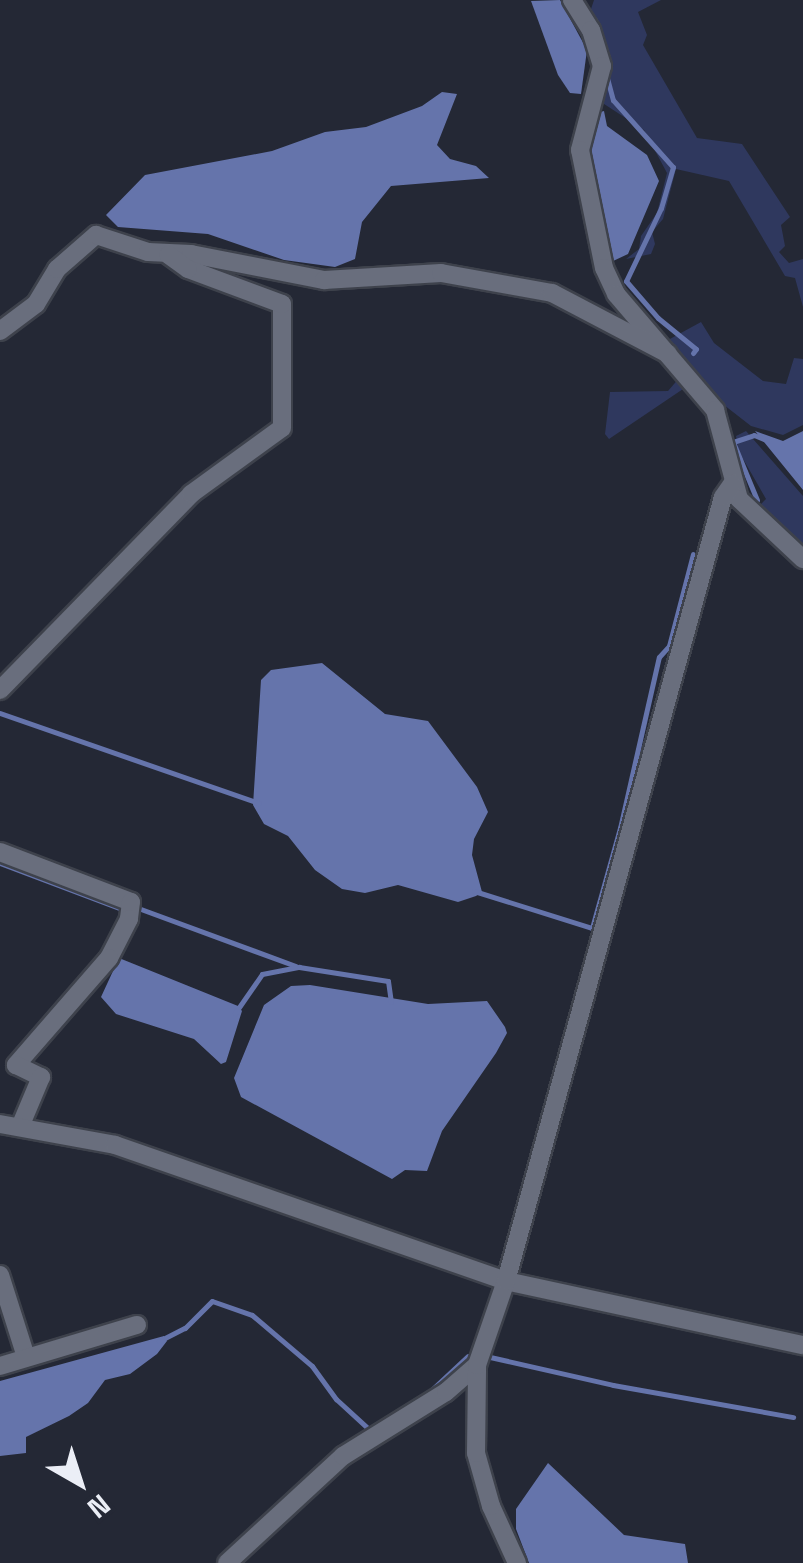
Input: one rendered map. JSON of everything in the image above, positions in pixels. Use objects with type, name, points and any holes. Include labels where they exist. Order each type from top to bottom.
[{"type":"street","points":[[572,0],[590,30],[602,66],[580,150],[604,268],[616,294],[716,410],[732,484],[739,499],[803,559]]},
{"type":"street","points":[[0,332],[36,304],[57,269],[96,235],[169,254],[190,254],[324,280],[441,273],[552,293],[668,354]]},
{"type":"street","points":[[0,690],[190,494],[282,428],[282,304],[188,269],[169,254]]},
{"type":"street","points":[[517,1563],[491,1506],[476,1452],[476,1364],[506,1280],[718,516],[732,484]]},
{"type":"street","points":[[0,852],[130,902],[130,919],[109,958],[16,1066],[42,1077],[20,1127]]},
{"type":"street","points":[[0,1124],[114,1145],[506,1280],[803,1345]]},
{"type":"street","points":[[0,1275],[26,1357]]},
{"type":"street","points":[[0,1366],[137,1325]]},
{"type":"street","points":[[227,1563],[343,1456],[446,1392],[476,1364]]},
{"type":"shaded area","points":[[560,0],[587,50],[581,94],[570,93],[558,75],[531,1]]},
{"type":"shaded area","points":[[594,0],[661,0],[638,12],[647,35],[643,45],[697,138],[742,144],[790,217],[781,225],[785,246],[779,252],[789,263],[803,259],[803,307],[795,278],[785,276],[729,181],[676,169],[663,219],[652,232],[655,244],[651,254],[626,259],[639,249],[641,236],[657,213],[667,173],[644,130],[601,102],[608,79],[604,48],[590,12]]},
{"type":"shaded area","points":[[442,92],[457,94],[437,145],[450,159],[476,166],[489,178],[391,186],[362,222],[355,259],[335,267],[284,260],[208,234],[118,227],[106,215],[145,175],[272,151],[325,132],[366,127],[422,106]]},
{"type":"shaded area","points":[[604,111],[607,126],[647,155],[659,181],[628,254],[611,262],[589,138],[593,114]]},
{"type":"shaded area","points":[[701,322],[714,343],[763,381],[786,384],[794,358],[803,359],[803,425],[783,435],[751,426],[724,405],[668,340]]},
{"type":"shaded area","points":[[680,377],[686,387],[609,439],[605,434],[610,392],[668,391]]},
{"type":"shaded area","points":[[746,431],[803,496],[803,547],[758,507],[766,499],[738,450],[736,436]]},
{"type":"shaded area","points":[[755,431],[783,441],[803,431],[803,490]]},
{"type":"shaded area","points":[[322,663],[385,714],[428,721],[477,787],[488,812],[474,839],[472,855],[482,892],[458,902],[398,885],[365,893],[342,889],[315,870],[288,836],[264,824],[253,805],[261,680],[271,670]]},
{"type":"shaded area","points":[[119,958],[238,1006],[242,1011],[226,1062],[221,1064],[194,1039],[116,1014],[101,997]]},
{"type":"shaded area","points":[[310,985],[428,1004],[487,1001],[505,1027],[507,1033],[496,1053],[442,1131],[427,1171],[405,1170],[392,1179],[241,1097],[234,1078],[264,1005],[291,986]]},
{"type":"shaded area","points":[[164,1336],[167,1341],[157,1354],[130,1374],[105,1380],[88,1403],[26,1437],[26,1453],[0,1456],[0,1381]]},
{"type":"shaded area","points":[[548,1463],[624,1535],[685,1544],[688,1563],[529,1563],[516,1529],[516,1509]]},
{"type":"waterway","points":[[595,20],[608,57]]},
{"type":"waterway","points":[[607,78],[613,100],[673,167],[661,208],[626,281],[658,318],[696,349],[693,353]]},
{"type":"waterway","points":[[757,500],[733,442],[754,435],[764,439]]},
{"type":"waterway","points":[[474,891],[592,928],[620,828],[659,657],[669,646],[693,554]]},
{"type":"waterway","points":[[0,713],[259,803]]},
{"type":"waterway","points":[[0,863],[122,909]]},
{"type":"waterway","points":[[138,908],[296,966]]},
{"type":"waterway","points":[[235,1013],[262,974],[299,967],[388,981],[391,1002]]},
{"type":"waterway","points":[[159,1341],[185,1328],[212,1301],[252,1315],[312,1366],[336,1399],[372,1432]]},
{"type":"waterway","points":[[426,1395],[468,1356]]},
{"type":"waterway","points":[[490,1357],[613,1385],[793,1417]]}]
